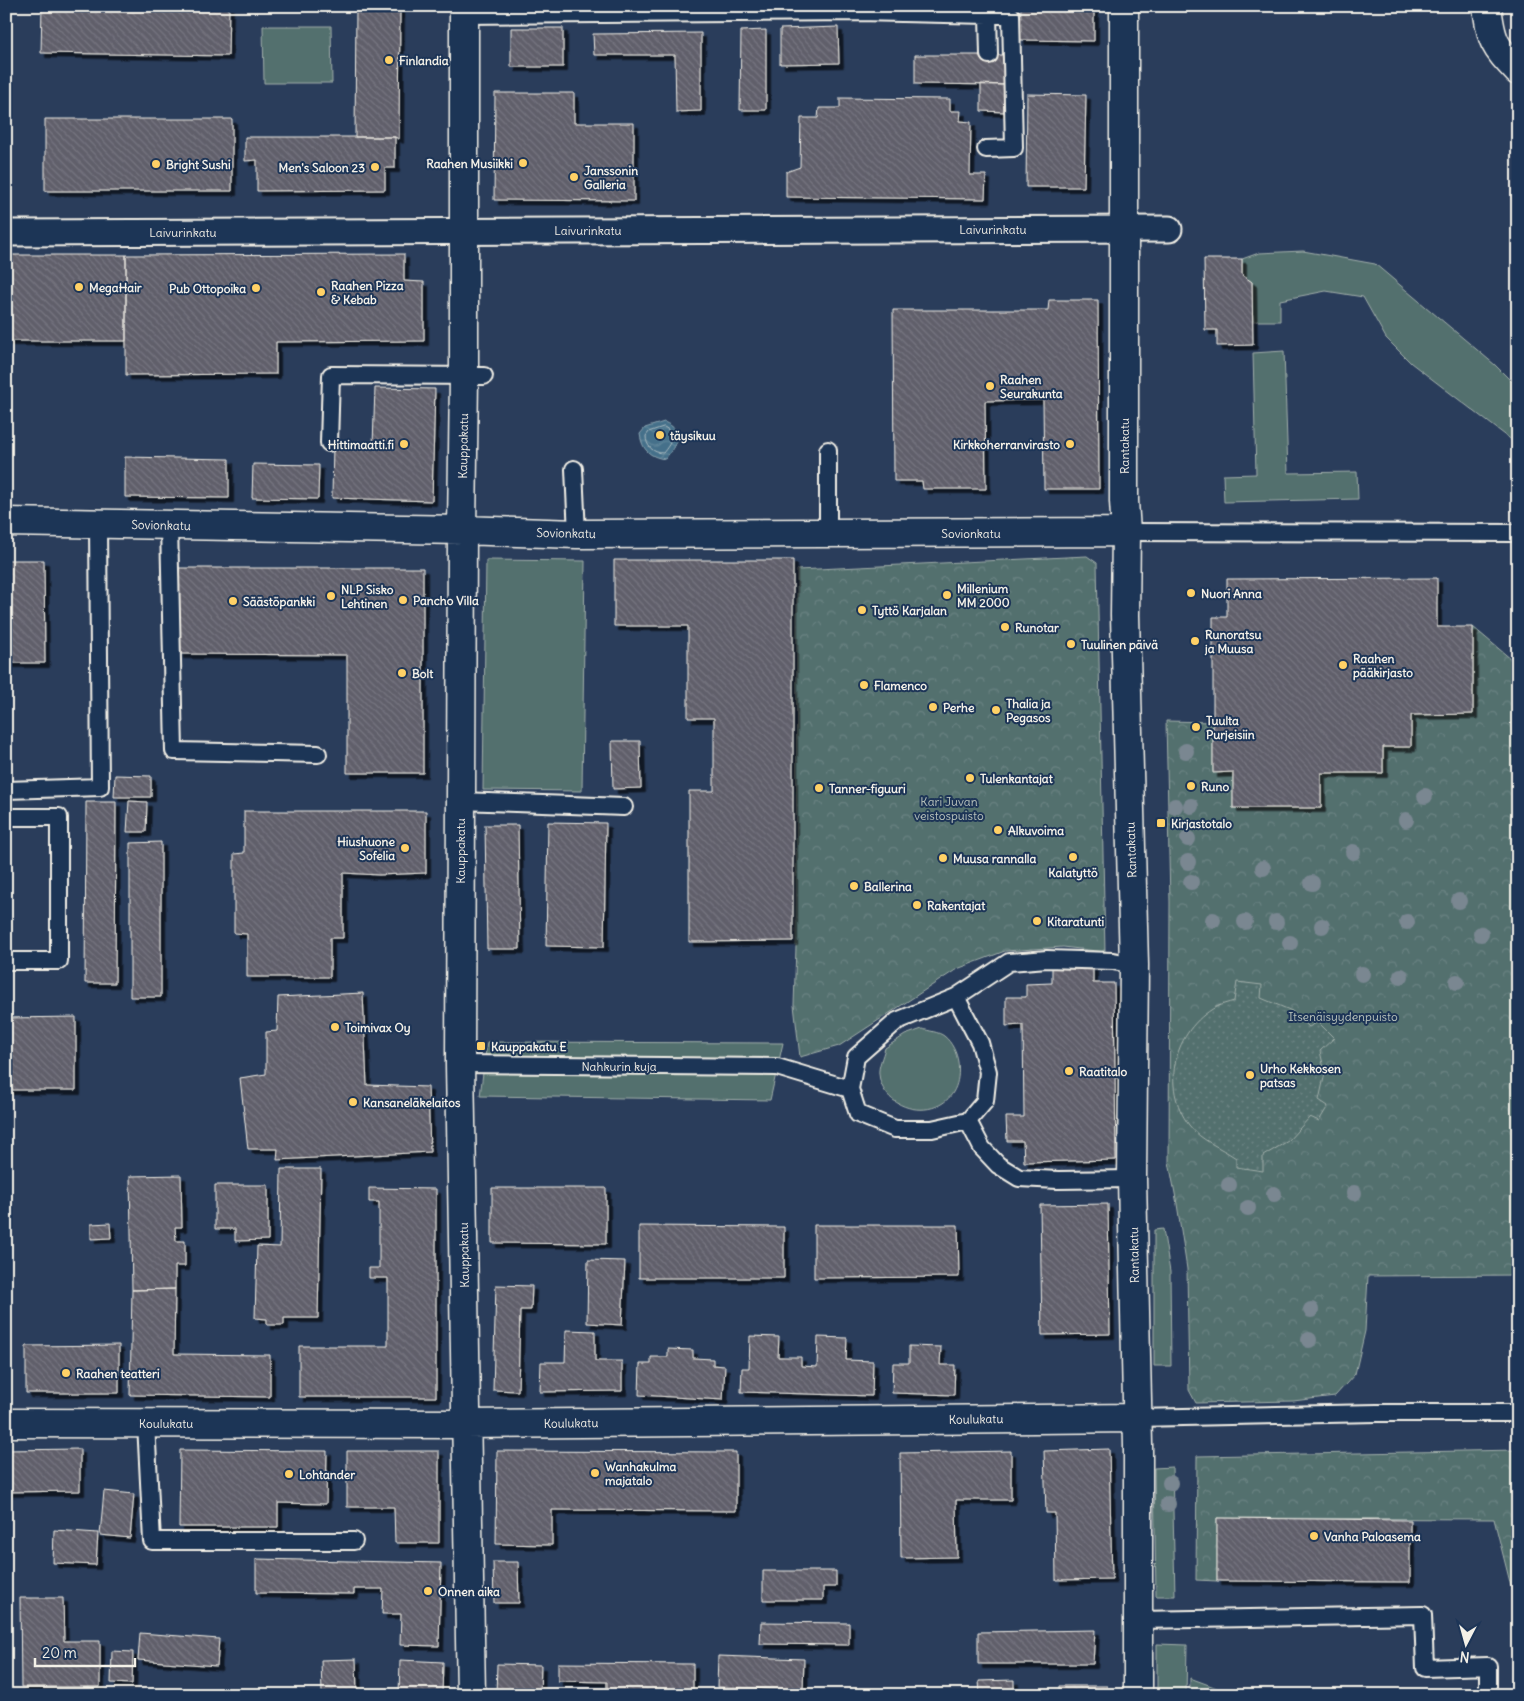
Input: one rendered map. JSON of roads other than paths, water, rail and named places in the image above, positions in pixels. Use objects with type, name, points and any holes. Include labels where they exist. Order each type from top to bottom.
[{"type":"street","name":"Rantakatu","points":[[1124,6],[1125,615],[1134,966],[1132,1179],[1138,1445],[1138,1695]]},
{"type":"street","points":[[1487,6],[1490,33],[1500,53],[1518,71]]},
{"type":"street","name":"Kauppakatu","points":[[464,11],[463,230],[474,377],[462,530],[460,801],[460,1064],[471,1695]]},
{"type":"street","name":"Laivurinkatu","points":[[6,233],[1169,229]]},
{"type":"street","name":"Sovionkatu","points":[[6,522],[462,530],[577,534],[1126,532]]},
{"type":"street","name":"Koulukatu","points":[[6,1422],[467,1424],[1136,1418]]},
{"type":"lane","points":[[464,11],[859,9],[1011,15],[1014,148],[986,149]]},
{"type":"lane","points":[[988,15],[989,55]]},
{"type":"lane","points":[[329,443],[331,375],[474,377]]},
{"type":"lane","points":[[828,450],[828,534]]},
{"type":"lane","points":[[574,469],[577,534]]},
{"type":"lane","points":[[6,790],[100,787],[98,524]]},
{"type":"lane","points":[[169,525],[174,751],[318,754]]},
{"type":"lane","points":[[1126,532],[1518,533]]},
{"type":"lane","points":[[460,801],[624,807]]},
{"type":"lane","points":[[6,817],[59,817],[59,961],[6,961]]},
{"type":"lane","points":[[956,997],[980,1043],[988,1072],[985,1101],[968,1121],[932,1129],[895,1129],[858,1114],[850,1089],[856,1057],[897,1021],[956,997],[1009,962],[1047,958],[1113,961],[1134,966]]},
{"type":"lane","name":"Nahkurin kuja","points":[[460,1064],[777,1067],[850,1089]]},
{"type":"lane","points":[[968,1121],[982,1148],[998,1165],[1019,1178],[1058,1180],[1132,1179]]},
{"type":"lane","points":[[1136,1418],[1377,1413],[1518,1413]]},
{"type":"lane","points":[[146,1422],[152,1540],[354,1541]]},
{"type":"lane","points":[[1138,1620],[1423,1616],[1425,1668],[1488,1666],[1488,1695]]},
{"type":"water","points":[[664,422],[671,426],[677,434],[673,449],[665,459],[648,452],[641,440],[640,434],[645,428]]},
{"type":"place","name":"Finlandia","points":[[389,60]]},
{"type":"place","name":"Raahen Musiikki","points":[[523,163]]},
{"type":"place","name":"Bright Sushi","points":[[156,164]]},
{"type":"place","name":"Men's Saloon 23","points":[[375,167]]},
{"type":"place","name":"Janssonin Galleria","points":[[574,177]]},
{"type":"place","name":"MegaHair","points":[[79,287]]},
{"type":"place","name":"Pub Ottopoika","points":[[256,288]]},
{"type":"place","name":"Raahen Pizza & Kebab","points":[[321,292]]},
{"type":"place","name":"Raahen Seurakunta","points":[[990,386]]},
{"type":"place","name":"täysikuu","points":[[660,435]]},
{"type":"place","name":"Hittimaatti.fi","points":[[404,444]]},
{"type":"place","name":"Kirkkoherranvirasto","points":[[1070,444]]},
{"type":"place","name":"Nuori Anna","points":[[1191,593]]},
{"type":"place","name":"Millenium MM 2000","points":[[947,595]]},
{"type":"place","name":"NLP Sisko Lehtinen","points":[[331,596]]},
{"type":"place","name":"Pancho Villa","points":[[403,600]]},
{"type":"place","name":"Säästöpankki","points":[[233,601]]},
{"type":"place","name":"Tyttö Karjalan","points":[[862,610]]},
{"type":"place","name":"Runotar","points":[[1005,627]]},
{"type":"place","name":"Runoratsu ja Muusa","points":[[1195,641]]},
{"type":"place","name":"Tuulinen päivä","points":[[1071,644]]},
{"type":"place","name":"Raahen pääkirjasto","points":[[1343,665]]},
{"type":"place","name":"Bolt","points":[[402,673]]},
{"type":"place","name":"Flamenco","points":[[864,685]]},
{"type":"place","name":"Perhe","points":[[933,707]]},
{"type":"place","name":"Thalia ja Pegasos","points":[[996,710]]},
{"type":"place","name":"Tuulta Purjeisiin","points":[[1196,727]]},
{"type":"place","name":"Tulenkantajat","points":[[970,778]]},
{"type":"place","name":"Runo","points":[[1191,786]]},
{"type":"place","name":"Tanner-figuuri","points":[[819,788]]},
{"type":"place","name":"Kirjastotalo","points":[[1161,823]]},
{"type":"place","name":"Alkuvoima","points":[[998,830]]},
{"type":"place","name":"Hiushuone Sofelia","points":[[405,848]]},
{"type":"place","name":"Kalatyttö","points":[[1073,857]]},
{"type":"place","name":"Muusa rannalla","points":[[943,858]]},
{"type":"place","name":"Ballerina","points":[[854,886]]},
{"type":"place","name":"Rakentajat","points":[[917,905]]},
{"type":"place","name":"Kitaratunti","points":[[1037,921]]},
{"type":"place","name":"Toimivax Oy","points":[[335,1027]]},
{"type":"place","name":"Kauppakatu E","points":[[481,1046]]},
{"type":"place","name":"Raatitalo","points":[[1069,1071]]},
{"type":"place","name":"Urho Kekkosen patsas","points":[[1250,1075]]},
{"type":"place","name":"Kansaneläkelaitos","points":[[353,1102]]},
{"type":"place","name":"Raahen teatteri","points":[[66,1373]]},
{"type":"place","name":"Wanhakulma majatalo","points":[[595,1473]]},
{"type":"place","name":"Lohtander","points":[[289,1474]]},
{"type":"place","name":"Vanha Paloasema","points":[[1314,1536]]},
{"type":"place","name":"Onnen aika","points":[[428,1591]]},
{"type":"park label","name":"Kari Juvan veistospuisto","points":[[949,808]]},
{"type":"park label","name":"Itsenäisyydenpuisto","points":[[1343,1016]]}]
